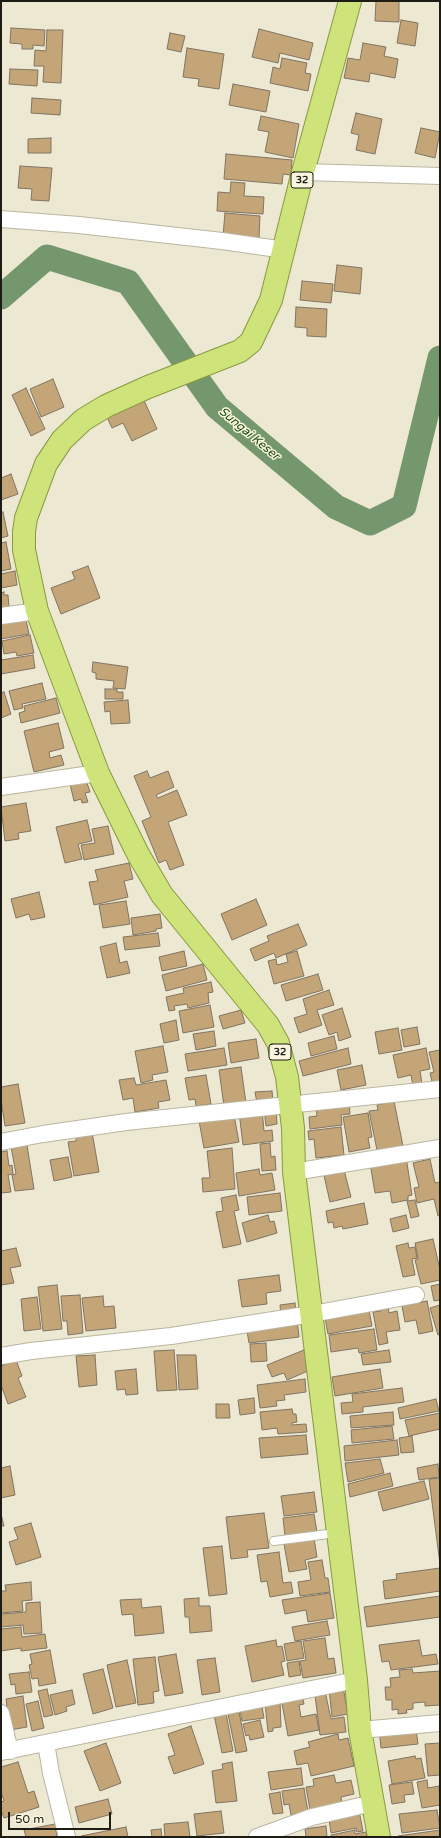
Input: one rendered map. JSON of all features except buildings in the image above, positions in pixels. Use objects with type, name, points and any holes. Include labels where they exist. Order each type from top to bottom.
[{"type":"highway","name":"32","points":[[350,1],[303,172],[285,250],[270,300],[250,342],[240,351],[148,387],[106,406],[83,420],[62,440],[46,464],[26,518],[24,550],[37,611],[98,773],[138,854],[162,895],[268,1025],[278,1044],[287,1077],[294,1172],[339,1533],[356,1680],[360,1730],[379,1837]]},
{"type":"street","points":[[303,172],[440,176]]},
{"type":"street","points":[[1,219],[86,225],[285,250]]},
{"type":"street","points":[[1,616],[37,611]]},
{"type":"street","points":[[1,787],[98,773]]},
{"type":"street","points":[[1,1142],[43,1134],[126,1122],[440,1089]]},
{"type":"street","points":[[294,1172],[440,1148]]},
{"type":"street","points":[[1,1356],[31,1351],[171,1336],[312,1314],[416,1295]]},
{"type":"street","points":[[1,1713],[6,1751],[356,1680]]},
{"type":"street","points":[[360,1730],[440,1723]]},
{"type":"street","points":[[46,1743],[51,1773],[67,1837]]},
{"type":"street","points":[[257,1837],[312,1817],[373,1803]]},
{"type":"lane","points":[[274,1540],[339,1533]]},
{"type":"waterway","name":"Sungai Keser","points":[[1,297],[47,257],[128,282],[217,407],[336,507],[370,523],[404,506],[440,358]]}]
